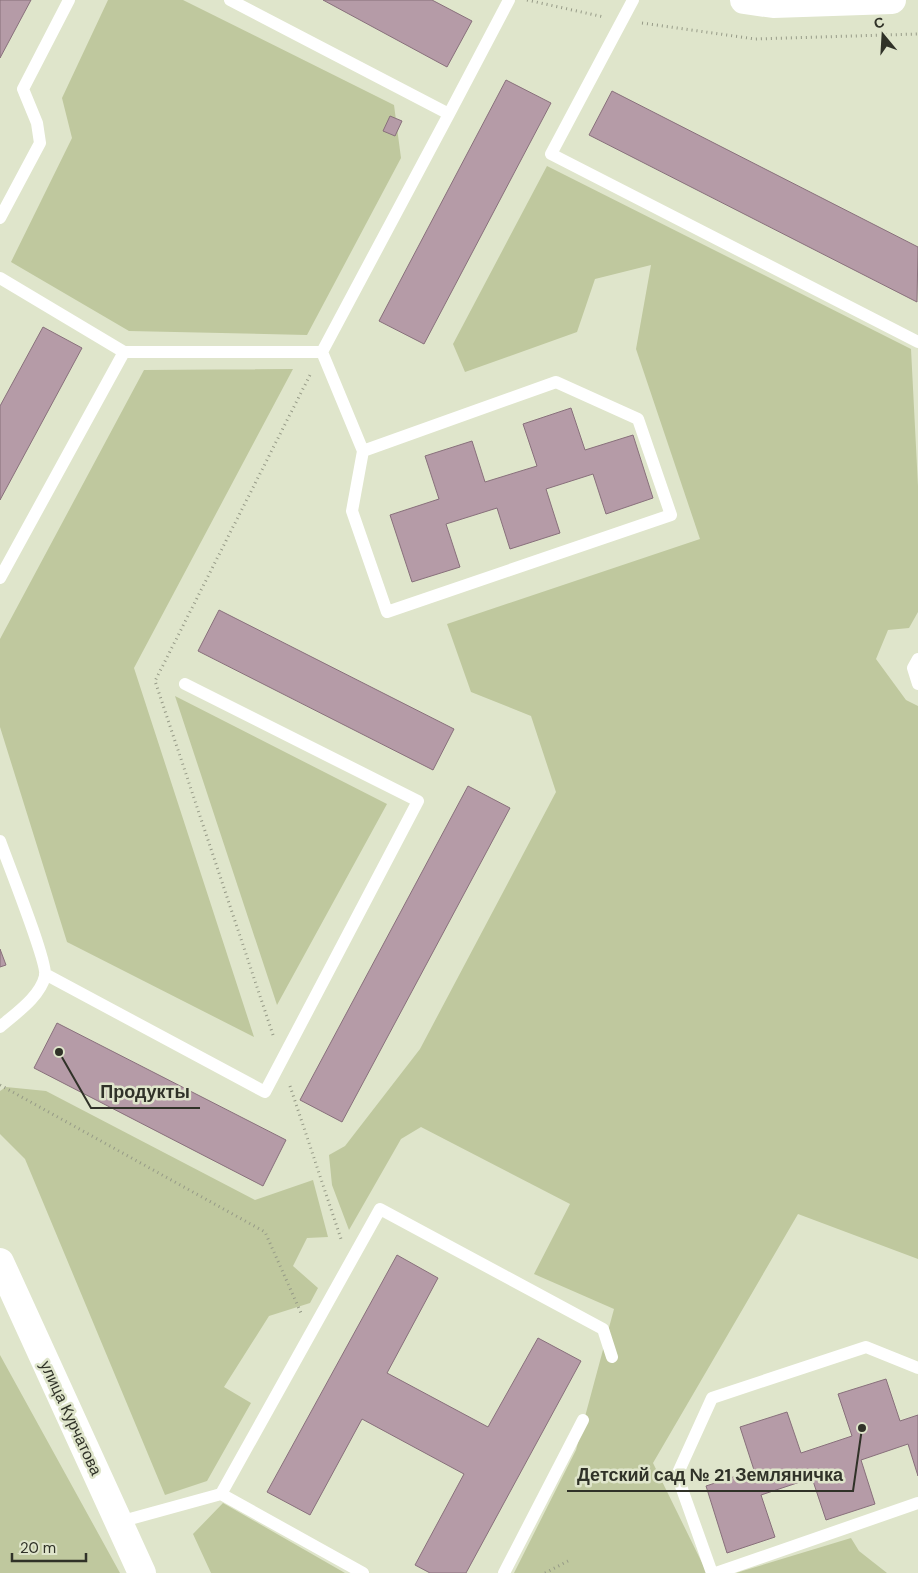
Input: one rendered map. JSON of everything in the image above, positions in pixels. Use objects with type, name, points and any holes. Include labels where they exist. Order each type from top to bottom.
[{"type":"street","points":[[744,0],[773,2],[892,0]]},
{"type":"street","name":"улица Курчатова","points":[[0,1262],[142,1573]]},
{"type":"lane","points":[[0,218],[40,143],[37,123],[23,89],[69,0]]},
{"type":"lane","points":[[230,0],[449,114]]},
{"type":"lane","points":[[322,352],[510,0]]},
{"type":"lane","points":[[633,0],[551,154],[918,342]]},
{"type":"lane","points":[[0,278],[124,352],[322,352]]},
{"type":"lane","points":[[0,578],[124,352]]},
{"type":"lane","points":[[322,352],[363,451],[352,511],[387,612],[671,515],[638,419],[556,382],[363,451]]},
{"type":"lane","points":[[918,658],[913,668],[918,684]]},
{"type":"lane","points":[[45,974],[265,1092],[418,801],[185,684]]},
{"type":"lane","points":[[0,841],[40,952],[45,974],[37,992],[0,1027]]},
{"type":"lane","points":[[221,1494],[380,1209],[603,1329],[612,1357]]},
{"type":"lane","points":[[712,1573],[677,1475],[712,1398],[866,1347],[918,1368]]},
{"type":"lane","points":[[504,1573],[583,1420]]},
{"type":"lane","points":[[119,1522],[221,1494],[363,1573]]},
{"type":"lane","points":[[716,1573],[918,1503]]},
{"type":"path","points":[[526,0],[622,20],[755,39],[918,34]]},
{"type":"path","points":[[322,352],[155,681],[349,1264]]},
{"type":"path","points":[[0,1085],[265,1232],[310,1334]]},
{"type":"path","points":[[545,1573],[568,1561]]},
{"type":"green space","points":[[108,0],[183,0],[394,105],[401,158],[307,335],[129,331],[11,262],[72,138],[62,98]]},
{"type":"green space","points":[[547,166],[911,349],[918,486],[918,612],[909,628],[888,630],[876,659],[906,700],[918,706],[918,1259],[798,1214],[653,1463],[707,1573],[514,1573],[576,1450],[614,1309],[534,1274],[570,1204],[421,1127],[401,1139],[349,1230],[332,1185],[329,1155],[345,1146],[420,1049],[556,792],[531,716],[471,692],[447,624],[700,539],[636,349],[651,265],[595,279],[577,332],[465,372],[453,344]]},
{"type":"green space","points":[[293,369],[134,668],[254,1037],[67,942],[0,727],[0,639],[144,370]]},
{"type":"green space","points":[[175,696],[387,804],[277,1005]]},
{"type":"green space","points":[[6,1087],[46,1091],[255,1200],[313,1180],[328,1237],[307,1238],[293,1266],[318,1288],[310,1303],[269,1316],[224,1387],[251,1403],[207,1481],[165,1495],[25,1159],[0,1134],[0,1091]]},
{"type":"green space","points":[[0,1355],[120,1573],[0,1573]]},
{"type":"green space","points":[[223,1503],[345,1573],[211,1573],[193,1534]]},
{"type":"green space","points":[[851,1538],[859,1551],[887,1573],[736,1573]]},
{"type":"building","points":[[0,0],[31,0],[0,58]]},
{"type":"building","points":[[323,0],[432,0],[472,21],[447,67]]},
{"type":"building","points":[[506,80],[551,103],[424,344],[379,321]]},
{"type":"building","points":[[612,91],[918,247],[917,302],[589,135]]},
{"type":"building","points":[[390,116],[402,121],[395,136],[383,131]]},
{"type":"building","points":[[43,327],[82,348],[0,500],[0,406]]},
{"type":"building","points":[[571,408],[585,450],[633,435],[653,498],[606,514],[593,474],[546,489],[560,533],[510,549],[497,508],[446,524],[460,567],[412,582],[390,515],[439,499],[425,456],[472,441],[485,482],[537,466],[523,424]]},
{"type":"building","points":[[219,610],[454,729],[433,770],[198,651]]},
{"type":"building","points":[[468,786],[510,808],[342,1122],[300,1100]]},
{"type":"building","points":[[0,949],[6,965],[0,967]]},
{"type":"building","points":[[57,1023],[286,1140],[263,1186],[34,1068]]},
{"type":"building","points":[[397,1255],[438,1278],[387,1373],[488,1427],[538,1338],[581,1361],[466,1573],[430,1573],[415,1565],[464,1474],[362,1419],[310,1515],[267,1492]]},
{"type":"building","points":[[886,1379],[900,1421],[918,1415],[918,1476],[908,1444],[861,1460],[875,1504],[826,1520],[812,1478],[761,1495],[775,1537],[727,1553],[706,1486],[754,1470],[740,1427],[787,1412],[801,1453],[852,1436],[838,1394]]},
{"type":"place","name":"Продукты","points":[[59,1052]]},
{"type":"place","name":"Детский сад № 21 Земляничка","points":[[862,1428]]}]
